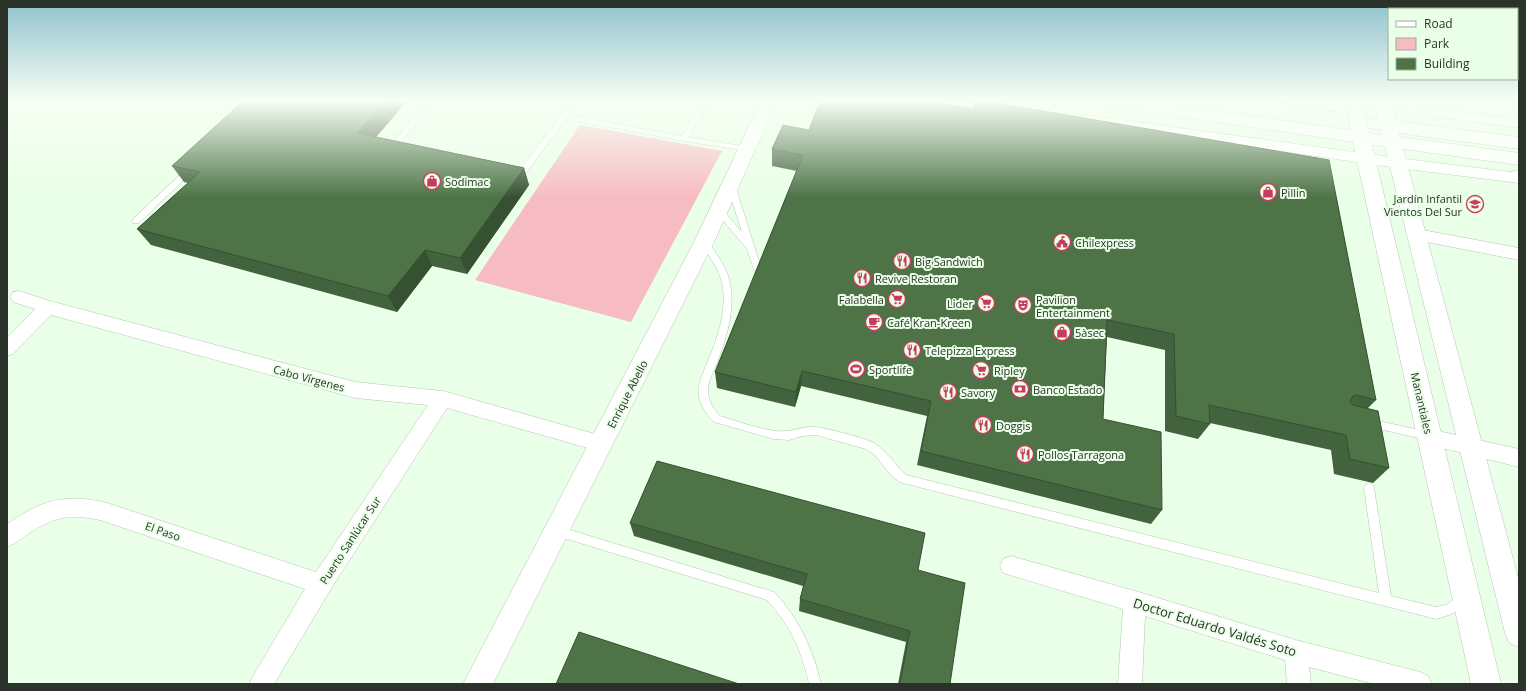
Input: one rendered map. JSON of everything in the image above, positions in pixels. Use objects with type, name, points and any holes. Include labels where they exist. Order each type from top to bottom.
[{"type":"street","name":"Enrique Abello","points":[[478,684],[704,242],[754,133]]},
{"type":"street","name":"Manantiales","points":[[1360,133],[1486,684]]},
{"type":"street","points":[[1372,133],[1393,144],[1518,177]]},
{"type":"street","points":[[1390,133],[1519,633]]},
{"type":"street","points":[[1393,144],[1519,143]]},
{"type":"street","points":[[1393,144],[1519,159]]},
{"type":"street","points":[[1417,235],[1519,254]]},
{"type":"street","name":"Cabo Vírgenes","points":[[19,297],[355,390],[443,399],[602,444]]},
{"type":"street","points":[[7,349],[48,306]]},
{"type":"street","name":"Puerto Sanlúcar Sur","points":[[261,684],[321,584],[443,399]]},
{"type":"street","points":[[1429,437],[1519,458]]},
{"type":"street","name":"El Paso","points":[[7,537],[16,529],[50,511],[78,506],[107,512],[321,584]]},
{"type":"street","name":"Doctor Eduardo Valdés Soto","points":[[1011,566],[1136,602],[1296,652],[1420,684]]},
{"type":"street","points":[[1130,684],[1136,602]]},
{"type":"street","points":[[1296,652],[1299,684]]},
{"type":"lane","points":[[405,133],[395,145],[408,147]]},
{"type":"lane","points":[[501,165],[524,170],[551,133]]},
{"type":"lane","points":[[658,133],[747,149]]},
{"type":"lane","points":[[684,138],[687,133]]},
{"type":"lane","points":[[136,221],[194,166]]},
{"type":"lane","points":[[731,184],[753,251],[757,268]]},
{"type":"lane","points":[[719,211],[753,251]]},
{"type":"lane","points":[[704,242],[724,274],[728,296],[728,315],[703,387],[704,399],[710,412],[717,419],[774,435],[789,436],[802,432],[816,431],[869,445],[879,452],[893,470],[903,478],[1436,613],[1449,610],[1466,596]]},
{"type":"lane","points":[[1362,421],[1429,437]]},
{"type":"lane","points":[[1369,488],[1386,600]]},
{"type":"lane","points":[[557,531],[770,596],[784,610],[798,632],[809,657],[815,684]]},
{"type":"green space","points":[[574,133],[625,133],[722,151],[631,322],[475,280]]},
{"type":"building","points":[[208,133],[358,133],[524,168],[460,258],[425,250],[388,296],[137,229],[200,172],[172,166]]},
{"type":"building","points":[[779,133],[1173,133],[1329,160],[1376,400],[1356,395],[1352,397],[1350,402],[1353,405],[1378,411],[1389,468],[1350,459],[1346,435],[1209,405],[1210,424],[1176,416],[1174,334],[1107,320],[1103,419],[1161,432],[1162,510],[921,451],[931,401],[802,371],[796,392],[715,372],[803,155],[772,149]]},
{"type":"building","points":[[657,461],[925,533],[918,570],[965,583],[950,684],[900,684],[910,631],[800,599],[807,574],[630,523]]},
{"type":"building","points":[[579,632],[739,684],[556,684]]},
{"type":"place","name":"Sodimac","points":[[432,181]]},
{"type":"place","name":"Pillin","points":[[1268,192]]},
{"type":"place","name":"Jardín Infantil Vientos Del Sur","points":[[1475,204]]},
{"type":"place","name":"Chilexpress","points":[[1062,242]]},
{"type":"place","name":"Big Sandwich","points":[[902,261]]},
{"type":"place","name":"Revive Restoran","points":[[862,278]]},
{"type":"place","name":"Falabella","points":[[897,299]]},
{"type":"place","name":"Lider","points":[[986,303]]},
{"type":"place","name":"Pavilion Entertainment","points":[[1023,305]]},
{"type":"place","name":"Café Kran-Kreen","points":[[874,322]]},
{"type":"place","name":"5àsec","points":[[1062,332]]},
{"type":"place","name":"Telepizza Express","points":[[912,350]]},
{"type":"place","name":"Sportlife","points":[[856,369]]},
{"type":"place","name":"Ripley","points":[[981,370]]},
{"type":"place","name":"Banco Estado","points":[[1020,389]]},
{"type":"place","name":"Savory","points":[[948,392]]},
{"type":"place","name":"Doggis","points":[[983,425]]},
{"type":"place","name":"Pollos Tarragona","points":[[1025,454]]}]
